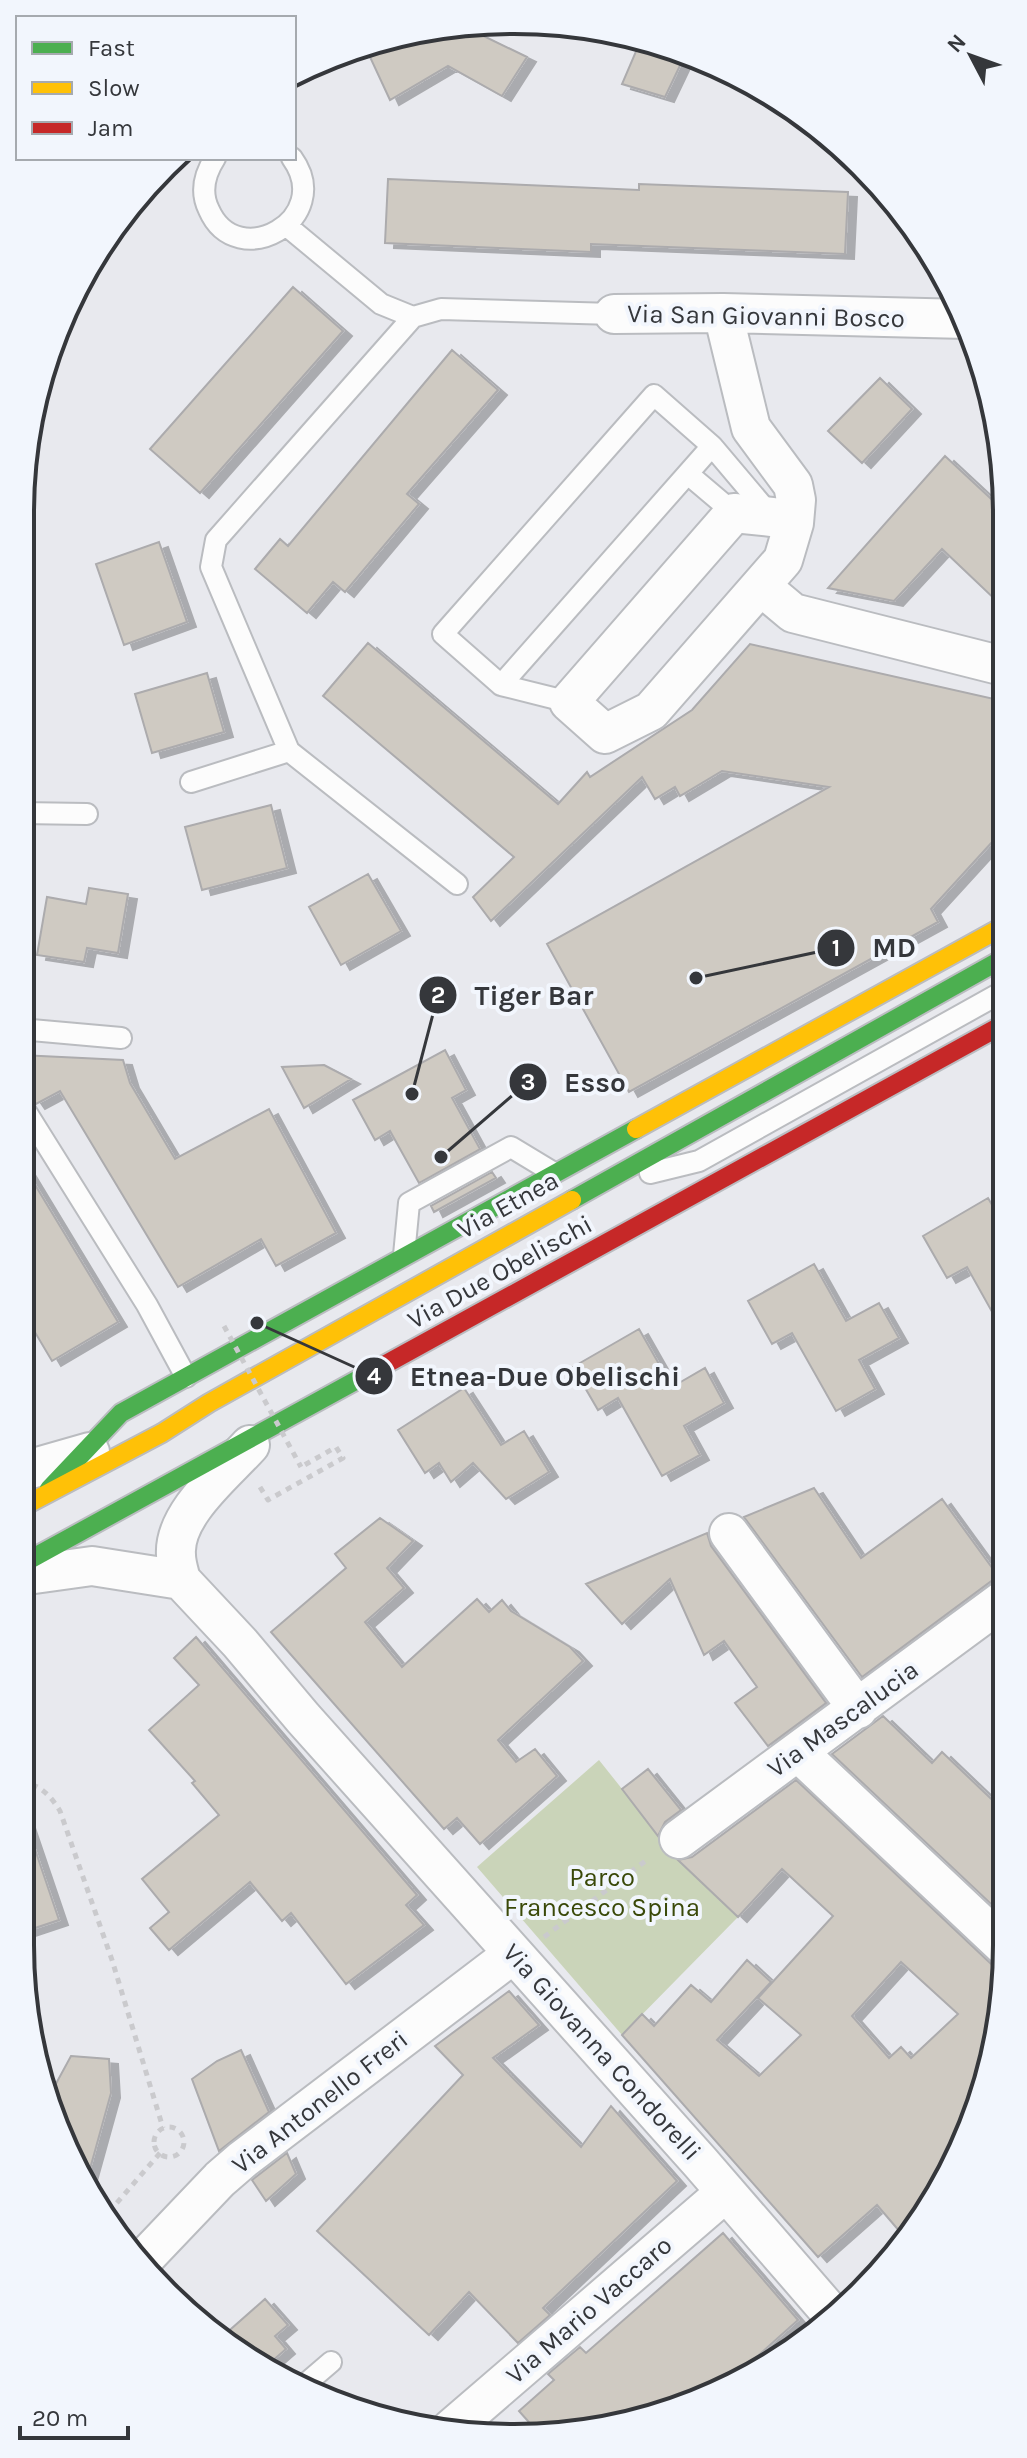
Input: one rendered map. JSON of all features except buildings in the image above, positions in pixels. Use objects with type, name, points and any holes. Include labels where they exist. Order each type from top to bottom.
[{"type":"main road","points":[[81,1455],[121,1413],[186,1377],[412,1269],[554,1173],[993,932]]},
{"type":"main road","name":"Via Etnea","points":[[34,1484],[162,1433],[412,1269],[595,1187],[993,964]]},
{"type":"main road","name":"Via Due Obelischi","points":[[34,1557],[993,1030]]},
{"type":"street","name":"Via San Giovanni Bosco","points":[[614,314],[723,313],[952,319]]},
{"type":"street","points":[[723,313],[751,428],[793,485],[796,500],[783,520],[783,560],[651,711],[605,734],[569,702],[734,513],[783,520]]},
{"type":"street","points":[[762,587],[793,613],[993,666]]},
{"type":"street","points":[[34,1574],[92,1566],[181,1580],[175,1553],[178,1534],[187,1516],[202,1495],[262,1432]]},
{"type":"street","points":[[34,1484],[81,1455],[162,1433]]},
{"type":"street","points":[[729,1533],[858,1709]]},
{"type":"street","name":"Via Giovanna Condorelli","points":[[181,1580],[240,1643],[303,1718],[524,1949],[826,2308]]},
{"type":"street","name":"Via Mascalucia","points":[[679,1839],[993,1608]]},
{"type":"street","points":[[798,1752],[993,1936]]},
{"type":"street","name":"Via Antonello Freri","points":[[148,2255],[242,2160],[524,1949]]},
{"type":"street","name":"Via Mario Vaccaro","points":[[460,2421],[726,2192]]},
{"type":"lane","points":[[214,160],[204,179],[204,199],[212,219],[228,233],[248,239],[268,237],[287,226],[299,209],[304,189],[293,160]]},
{"type":"lane","points":[[287,226],[381,304],[413,317]]},
{"type":"lane","points":[[457,884],[289,751],[211,567],[216,540],[413,317],[441,309],[614,314]]},
{"type":"lane","points":[[569,702],[501,685],[443,634],[654,395],[712,446],[783,520]]},
{"type":"lane","points":[[501,685],[712,446]]},
{"type":"lane","points":[[688,474],[734,513]]},
{"type":"lane","points":[[191,782],[289,751]]},
{"type":"lane","points":[[34,813],[87,814]]},
{"type":"lane","points":[[595,1187],[699,1161],[993,997]]},
{"type":"lane","points":[[34,1030],[121,1038]]},
{"type":"lane","points":[[34,1124],[147,1305],[186,1377]]},
{"type":"lane","points":[[412,1269],[409,1203],[511,1147],[554,1173]]},
{"type":"lane","points":[[629,1231],[699,1161]]},
{"type":"lane","points":[[311,2379],[331,2362]]},
{"type":"path","points":[[224,1326],[301,1467],[336,1447],[343,1458],[268,1500],[257,1481]]},
{"type":"path","points":[[34,1786],[54,1801],[60,1811],[112,1960],[163,2128]]},
{"type":"path","points":[[524,1949],[666,1845],[679,1839]]},
{"type":"path","points":[[171,2127],[178,2130],[184,2144],[174,2156],[160,2153],[154,2140],[157,2132],[171,2127]]},
{"type":"path","points":[[113,2208],[160,2153]]},
{"type":"green space","name":"Parco Francesco Spina","points":[[599,1760],[681,1863],[738,1917],[622,2035],[477,1867]]},
{"type":"traffic: fast","points":[[572,1200],[993,964]]},
{"type":"traffic: fast","points":[[49,1489],[121,1413],[636,1129]]},
{"type":"traffic: fast","points":[[34,1557],[377,1369]]},
{"type":"traffic: slow","points":[[636,1129],[993,932]]},
{"type":"traffic: slow","points":[[34,1501],[162,1433],[209,1403],[572,1200]]},
{"type":"traffic: jam","points":[[377,1369],[993,1030]]},
{"type":"place","name":"MD","points":[[696,978]]},
{"type":"place","name":"Tiger Bar","points":[[412,1094]]},
{"type":"place","name":"Esso","points":[[441,1157]]},
{"type":"place","name":"Etnea-Due Obelischi","points":[[257,1323]]}]
